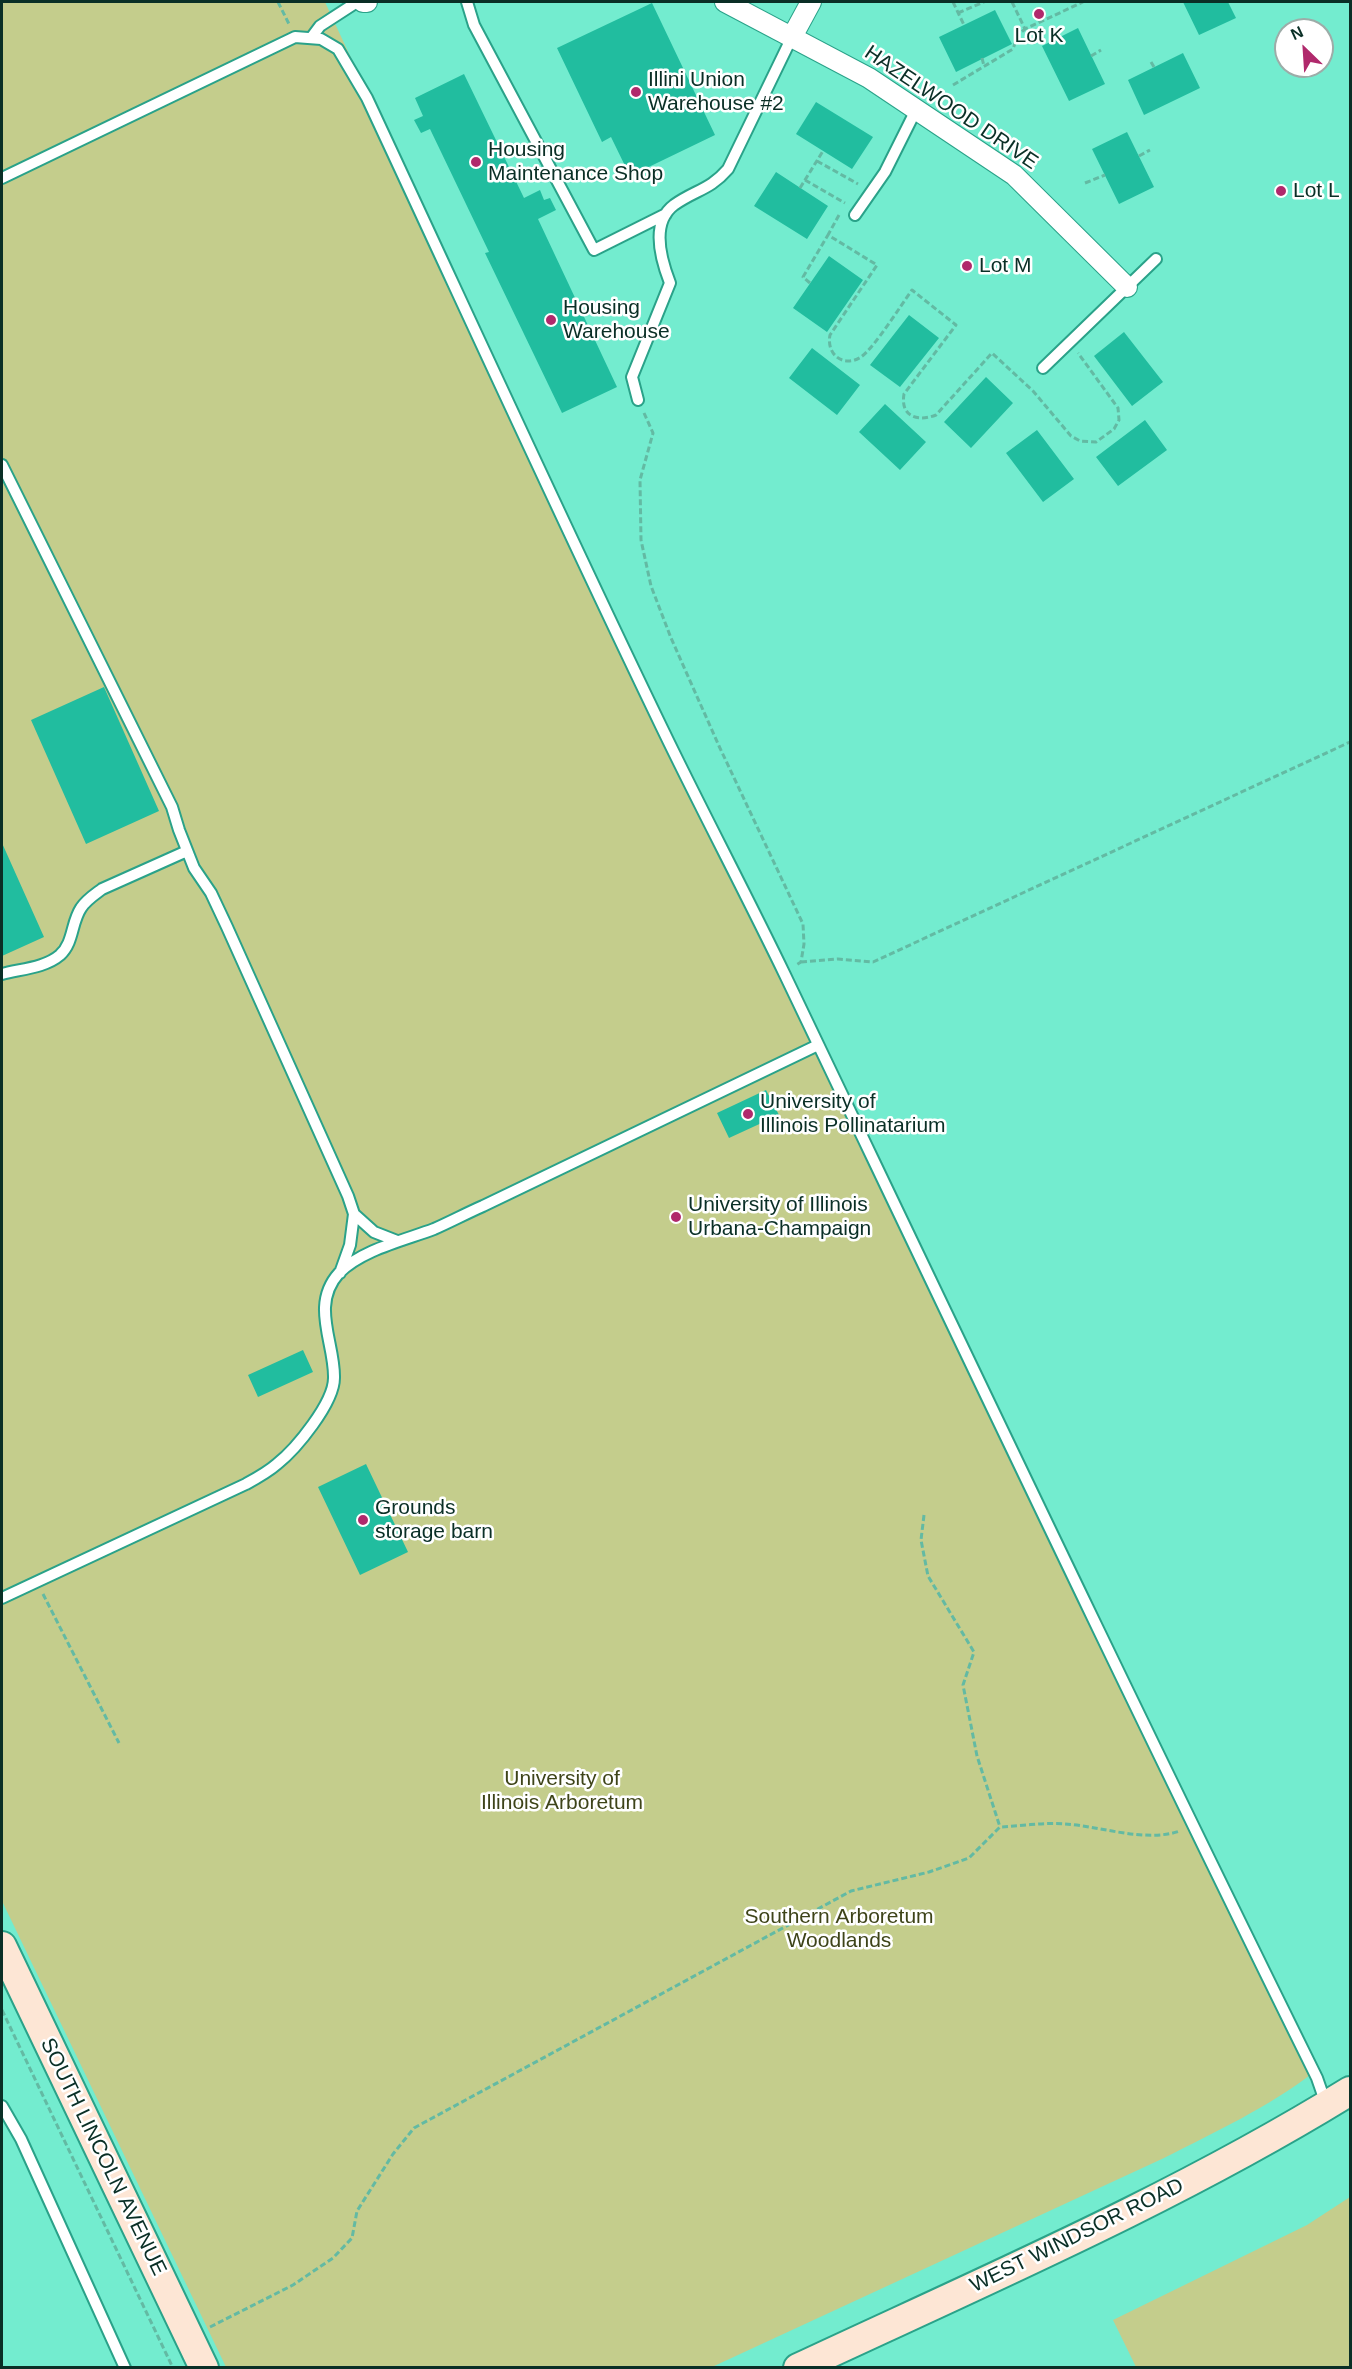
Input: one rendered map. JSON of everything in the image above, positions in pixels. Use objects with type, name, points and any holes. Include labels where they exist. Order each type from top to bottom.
[{"type":"main road","name":"SOUTH LINCOLN AVENUE","points":[[2,1946],[204,2367]]},
{"type":"main road","name":"WEST WINDSOR ROAD","points":[[798,2367],[1015,2267],[1176,2189],[1339,2099]]},
{"type":"street","name":"HAZELWOOD DRIVE","points":[[725,2],[869,78],[1014,175],[1127,287]]},
{"type":"street","points":[[792,37],[811,2]]},
{"type":"lane","points":[[311,38],[320,26],[357,2]]},
{"type":"lane","points":[[466,2],[474,25],[594,250],[666,214]]},
{"type":"lane","points":[[2,178],[295,37],[321,39],[338,49],[367,98],[662,728],[783,970],[1193,1827],[1317,2078],[1339,2099]]},
{"type":"lane","points":[[638,400],[632,377],[670,283],[660,245],[661,226],[666,214],[674,205],[717,182],[728,169],[792,37]]},
{"type":"lane","points":[[855,214],[885,172],[916,110]]},
{"type":"lane","points":[[1043,368],[1156,259]]},
{"type":"lane","points":[[2,465],[172,807],[186,851],[227,927],[354,1214],[350,1245],[340,1273],[329,1290],[324,1311],[335,1380],[332,1391],[319,1415],[297,1444],[277,1464],[246,1484],[2,1598]]},
{"type":"lane","points":[[2,974],[44,963],[58,956],[67,947],[80,909],[90,897],[102,889],[186,851]]},
{"type":"lane","points":[[340,1273],[364,1256],[483,1206],[818,1045]]},
{"type":"lane","points":[[354,1214],[374,1232],[398,1241]]},
{"type":"lane","points":[[2,2106],[21,2139],[125,2367]]},
{"type":"path","points":[[278,2],[295,37]]},
{"type":"path","points":[[952,2],[964,25]]},
{"type":"path","points":[[958,13],[984,2]]},
{"type":"path","points":[[1012,2],[1025,29]]},
{"type":"path","points":[[953,86],[1013,49],[1018,35],[1025,29],[1083,2]]},
{"type":"path","points":[[1091,56],[1101,50]]},
{"type":"path","points":[[982,58],[984,66]]},
{"type":"path","points":[[1151,62],[1154,67]]},
{"type":"path","points":[[1139,156],[1150,150]]},
{"type":"path","points":[[800,188],[823,151]]},
{"type":"path","points":[[817,161],[858,184],[852,194]]},
{"type":"path","points":[[1085,183],[1105,175]]},
{"type":"path","points":[[805,180],[847,203],[803,278],[810,283]]},
{"type":"path","points":[[828,235],[877,266],[830,335],[829,341],[834,357],[850,361],[864,355],[912,290],[956,325],[904,394],[903,403],[907,412],[915,418],[925,419],[936,415],[992,353],[1033,391],[1071,436],[1080,441],[1096,442],[1114,429],[1119,420],[1118,408],[1077,350]]},
{"type":"path","points":[[638,400],[653,433],[640,480],[641,540],[651,586],[671,638],[719,746],[803,924],[804,945],[801,962]]},
{"type":"path","points":[[783,970],[801,962],[838,959],[873,962],[1350,742]]},
{"type":"path","points":[[924,1515],[921,1540],[928,1576],[974,1652],[963,1685],[977,1756],[1000,1827]]},
{"type":"path","points":[[37,1581],[118,1743]]},
{"type":"path","points":[[190,2338],[293,2285],[333,2258],[352,2238],[357,2211],[393,2154],[414,2128],[851,1890],[929,1872],[969,1858],[1000,1827],[1064,1823],[1116,1833],[1170,1835],[1193,1827]]},
{"type":"path","points":[[2,2010],[173,2367]]},
{"type":"shaded area","name":"University of Illinois Arboretum","points":[[2,2],[1350,2],[1350,2367],[2,2367]]},
{"type":"green space","name":"University of Illinois Arboretum","points":[[2,2],[325,2],[662,728],[1314,2072],[1260,2108],[1164,2158],[712,2367],[226,2367],[2,1901]]},
{"type":"green space","points":[[1350,2197],[1350,2367],[1136,2367],[1113,2320],[1307,2225]]},
{"type":"building","points":[[1183,2],[1228,2],[1236,18],[1199,35]]},
{"type":"building","name":"Illini Union Warehouse #2","points":[[652,3],[715,135],[630,176],[611,137],[602,142],[557,48]]},
{"type":"building","points":[[995,10],[1012,44],[956,72],[939,37]]},
{"type":"building","points":[[1078,28],[1105,84],[1069,101],[1042,46]]},
{"type":"building","points":[[1183,53],[1200,88],[1144,115],[1128,80]]},
{"type":"building","points":[[464,74],[524,198],[540,190],[544,200],[550,198],[556,210],[538,219],[617,387],[562,413],[485,253],[489,252],[430,129],[421,133],[414,120],[423,116],[415,98]]},
{"type":"building","points":[[816,102],[873,137],[852,169],[796,134]]},
{"type":"building","points":[[1127,132],[1154,187],[1119,204],[1092,149]]},
{"type":"building","points":[[776,172],[828,206],[807,239],[754,206]]},
{"type":"building","points":[[829,256],[863,280],[827,332],[793,308]]},
{"type":"building","points":[[909,315],[939,338],[900,387],[870,365]]},
{"type":"building","points":[[1124,332],[1163,382],[1132,406],[1094,356]]},
{"type":"building","points":[[812,348],[860,385],[837,415],[789,378]]},
{"type":"building","points":[[986,377],[1013,403],[971,448],[944,422]]},
{"type":"building","points":[[885,404],[926,442],[900,470],[859,432]]},
{"type":"building","points":[[1145,420],[1167,450],[1118,486],[1096,457]]},
{"type":"building","points":[[1037,430],[1074,479],[1043,502],[1006,453]]},
{"type":"building","points":[[104,687],[159,811],[86,844],[31,720]]},
{"type":"building","points":[[2,843],[44,937],[2,956]]},
{"type":"building","name":"University of Illinois Pollinatarium","points":[[766,1090],[779,1115],[729,1138],[717,1113]]},
{"type":"building","points":[[303,1350],[313,1372],[258,1397],[248,1375]]},
{"type":"building","name":"Grounds storage barn","points":[[366,1464],[408,1552],[360,1575],[318,1487]]},
{"type":"place","name":"Lot K","points":[[1039,14]]},
{"type":"place","name":"Illini Union Warehouse #2","points":[[636,92]]},
{"type":"place","name":"Housing Maintenance Shop","points":[[476,162]]},
{"type":"place","name":"Lot L","points":[[1281,191]]},
{"type":"place","name":"Lot M","points":[[967,266]]},
{"type":"place","name":"Housing Warehouse","points":[[551,320]]},
{"type":"place","name":"University of Illinois Pollinatarium","points":[[748,1114]]},
{"type":"place","name":"University of Illinois Urbana-Champaign","points":[[676,1217]]},
{"type":"place","name":"Grounds storage barn","points":[[363,1520]]},
{"type":"park label","name":"Southern Arboretum Woodlands","points":[[839,1929]]}]
